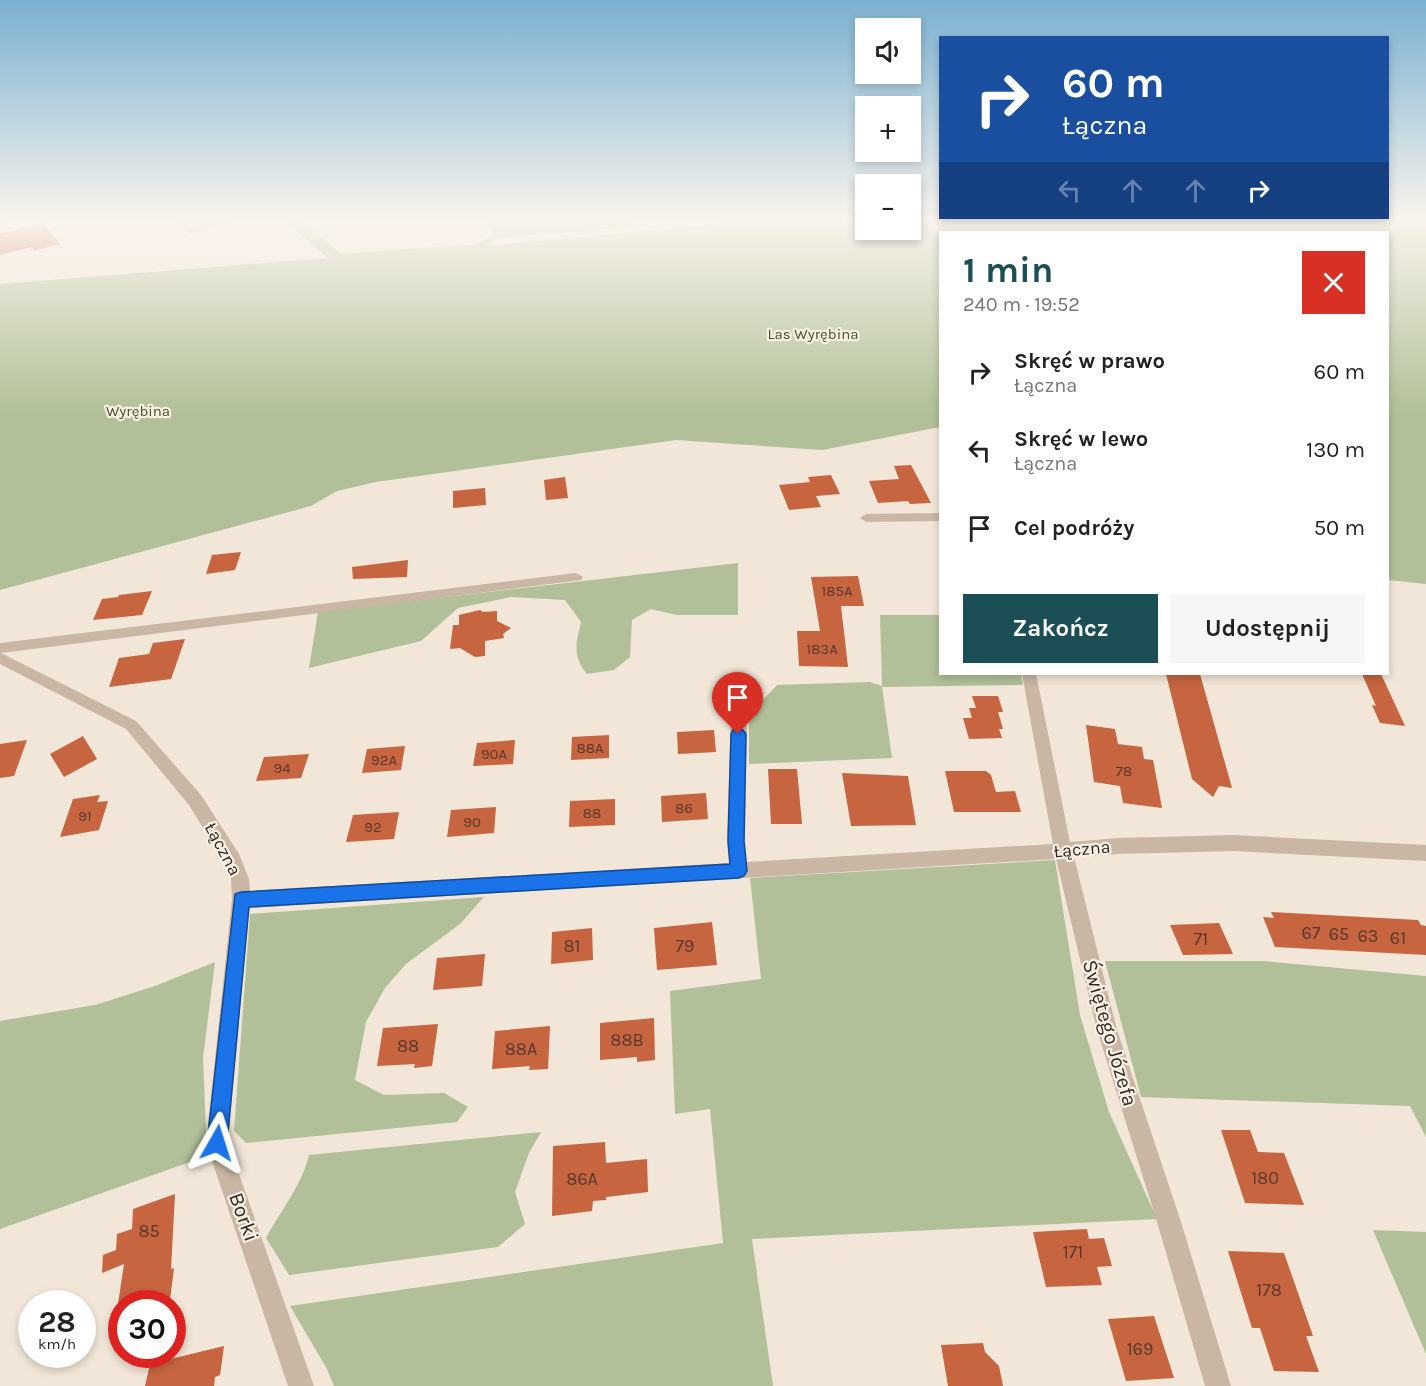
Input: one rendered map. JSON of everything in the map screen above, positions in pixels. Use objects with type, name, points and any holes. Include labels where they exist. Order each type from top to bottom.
[{"type":"street","points":[[866,518],[939,517]]},
{"type":"street","points":[[0,648],[576,577]]},
{"type":"street","name":"Łączna","points":[[0,658],[131,725],[195,800],[233,860],[240,879],[241,900],[1118,846],[1234,843],[1426,853]]},
{"type":"street","name":"Świętego Józefa","points":[[1029,675],[1064,851],[1107,1030],[1169,1222],[1218,1386]]},
{"type":"street","points":[[739,713],[736,841],[739,871]]},
{"type":"street","name":"Borki","points":[[241,900],[217,1143],[301,1386]]},
{"type":"green space","points":[[0,285],[939,285],[939,427],[822,450],[676,440],[376,482],[337,491],[311,506],[0,590]]},
{"type":"green space","points":[[1389,285],[1426,285],[1426,584],[1389,580]]},
{"type":"green space","points":[[738,563],[738,615],[677,615],[651,609],[632,620],[630,657],[614,670],[587,674],[582,667],[576,649],[581,622],[565,600],[511,597],[458,608],[421,641],[309,668],[318,612]]},
{"type":"green space","points":[[880,615],[939,615],[939,675],[1021,675],[1023,685],[882,687],[892,758],[749,764],[749,720],[761,702],[777,685],[870,682],[882,686]]},
{"type":"green space","points":[[1055,860],[1080,1015],[1109,1112],[1157,1219],[752,1239],[773,1386],[334,1386],[327,1369],[290,1306],[723,1243],[710,1109],[675,1114],[670,991],[761,979],[750,878]]},
{"type":"green space","points":[[484,897],[460,924],[406,964],[385,988],[366,1022],[355,1080],[384,1095],[444,1093],[468,1107],[457,1122],[246,1143],[234,1131],[250,914]]},
{"type":"green space","points":[[1105,961],[1263,961],[1426,976],[1426,1137],[1410,1106],[1141,1097]]},
{"type":"green space","points":[[215,962],[203,1058],[207,1156],[0,1229],[0,1021],[95,1005],[155,986]]},
{"type":"green space","points":[[541,1132],[529,1153],[515,1192],[525,1224],[498,1247],[289,1275],[266,1238],[296,1187],[309,1155]]},
{"type":"green space","points":[[1373,1230],[1426,1232],[1426,1354]]},
{"type":"building","points":[[911,465],[931,503],[910,504],[908,501],[878,503],[869,481],[899,479],[894,466]]},
{"type":"building","points":[[831,475],[840,494],[816,496],[821,507],[789,510],[779,485],[810,482],[808,477]]},
{"type":"building","points":[[565,477],[568,498],[546,500],[544,480]]},
{"type":"building","points":[[485,488],[486,505],[453,508],[453,491]]},
{"type":"building","points":[[241,552],[235,570],[206,574],[212,555]]},
{"type":"building","points":[[408,560],[407,577],[353,579],[352,567]]},
{"type":"building","points":[[858,576],[864,606],[841,606],[848,667],[799,666],[797,631],[820,631],[811,577]]},
{"type":"building","points":[[152,591],[142,615],[93,620],[102,599]]},
{"type":"building","points":[[480,610],[483,612],[497,611],[497,621],[511,628],[503,634],[504,638],[485,641],[485,656],[475,657],[460,648],[450,649],[453,625],[459,625],[459,615]]},
{"type":"building","points":[[185,639],[171,679],[109,687],[119,658],[149,654],[153,643]]},
{"type":"building","points":[[1166,675],[1200,675],[1232,788],[1219,786],[1213,797],[1192,779]]},
{"type":"building","points":[[1362,675],[1381,675],[1405,726],[1380,723],[1372,705],[1376,706]]},
{"type":"building","points":[[972,696],[998,696],[1003,712],[998,712],[1003,729],[999,729],[1002,738],[969,739],[963,718],[972,718],[969,708],[976,708]]},
{"type":"building","points":[[1086,725],[1115,729],[1118,744],[1142,747],[1144,759],[1153,760],[1162,808],[1123,803],[1120,786],[1094,782]]},
{"type":"building","points":[[714,730],[716,752],[678,754],[677,732]]},
{"type":"building","points":[[609,735],[609,758],[571,760],[572,737]]},
{"type":"building","points":[[83,736],[97,759],[64,777],[50,754]]},
{"type":"building","points":[[27,740],[14,776],[0,778],[0,744]]},
{"type":"building","points":[[515,740],[513,764],[473,766],[477,743]]},
{"type":"building","points":[[405,746],[401,770],[362,773],[367,749]]},
{"type":"building","points":[[309,754],[301,778],[256,781],[264,757]]},
{"type":"building","points":[[768,769],[797,769],[802,824],[771,824]]},
{"type":"building","points":[[945,771],[986,771],[991,775],[996,792],[1015,791],[1021,812],[954,812]]},
{"type":"building","points":[[842,773],[908,776],[916,825],[851,826]]},
{"type":"building","points":[[706,793],[708,819],[662,822],[661,796]]},
{"type":"building","points":[[100,795],[97,802],[108,801],[99,830],[60,837],[73,799]]},
{"type":"building","points":[[615,799],[615,825],[569,827],[570,801]]},
{"type":"building","points":[[496,807],[494,833],[447,837],[451,810]]},
{"type":"building","points":[[399,812],[394,839],[346,842],[353,815]]},
{"type":"building","points":[[1271,912],[1418,920],[1421,925],[1426,926],[1426,955],[1275,947],[1263,917],[1274,918]]},
{"type":"building","points":[[712,922],[717,965],[657,970],[654,928]]},
{"type":"building","points":[[1219,923],[1233,954],[1183,955],[1170,925]]},
{"type":"building","points":[[592,928],[593,960],[551,964],[552,932]]},
{"type":"building","points":[[485,954],[482,986],[433,990],[437,958]]},
{"type":"building","points":[[654,1018],[655,1060],[637,1062],[637,1057],[600,1060],[600,1023]]},
{"type":"building","points":[[438,1024],[432,1066],[414,1068],[415,1064],[377,1066],[383,1028]]},
{"type":"building","points":[[550,1026],[548,1069],[529,1070],[530,1066],[492,1069],[495,1031]]},
{"type":"building","points":[[1221,1130],[1250,1130],[1258,1152],[1284,1153],[1304,1205],[1245,1203]]},
{"type":"building","points":[[605,1142],[606,1163],[647,1159],[648,1192],[606,1197],[606,1200],[593,1201],[592,1211],[552,1216],[553,1146]]},
{"type":"building","points":[[175,1194],[171,1269],[174,1268],[171,1290],[120,1290],[124,1264],[102,1273],[103,1255],[116,1250],[117,1234],[132,1229],[133,1209]]},
{"type":"building","points":[[1087,1229],[1089,1239],[1104,1238],[1112,1266],[1097,1267],[1102,1285],[1046,1287],[1033,1232]]},
{"type":"building","points":[[1228,1251],[1284,1253],[1313,1336],[1306,1336],[1319,1372],[1274,1371],[1260,1328],[1252,1328]]},
{"type":"building","points":[[1154,1316],[1174,1378],[1126,1381],[1108,1319]]},
{"type":"building","points":[[983,1343],[985,1352],[999,1366],[1003,1386],[948,1386],[941,1345]]},
{"type":"building","points":[[224,1346],[220,1375],[215,1377],[214,1386],[145,1386],[149,1368],[186,1368],[186,1355]]},
{"type":"route","points":[[217,1143],[241,900],[739,871],[736,841],[738,734]]},
{"type":"park label","name":"Las Wyrębina","points":[[813,334]]},
{"type":"park label","name":"Wyrębina","points":[[138,411]]}]
